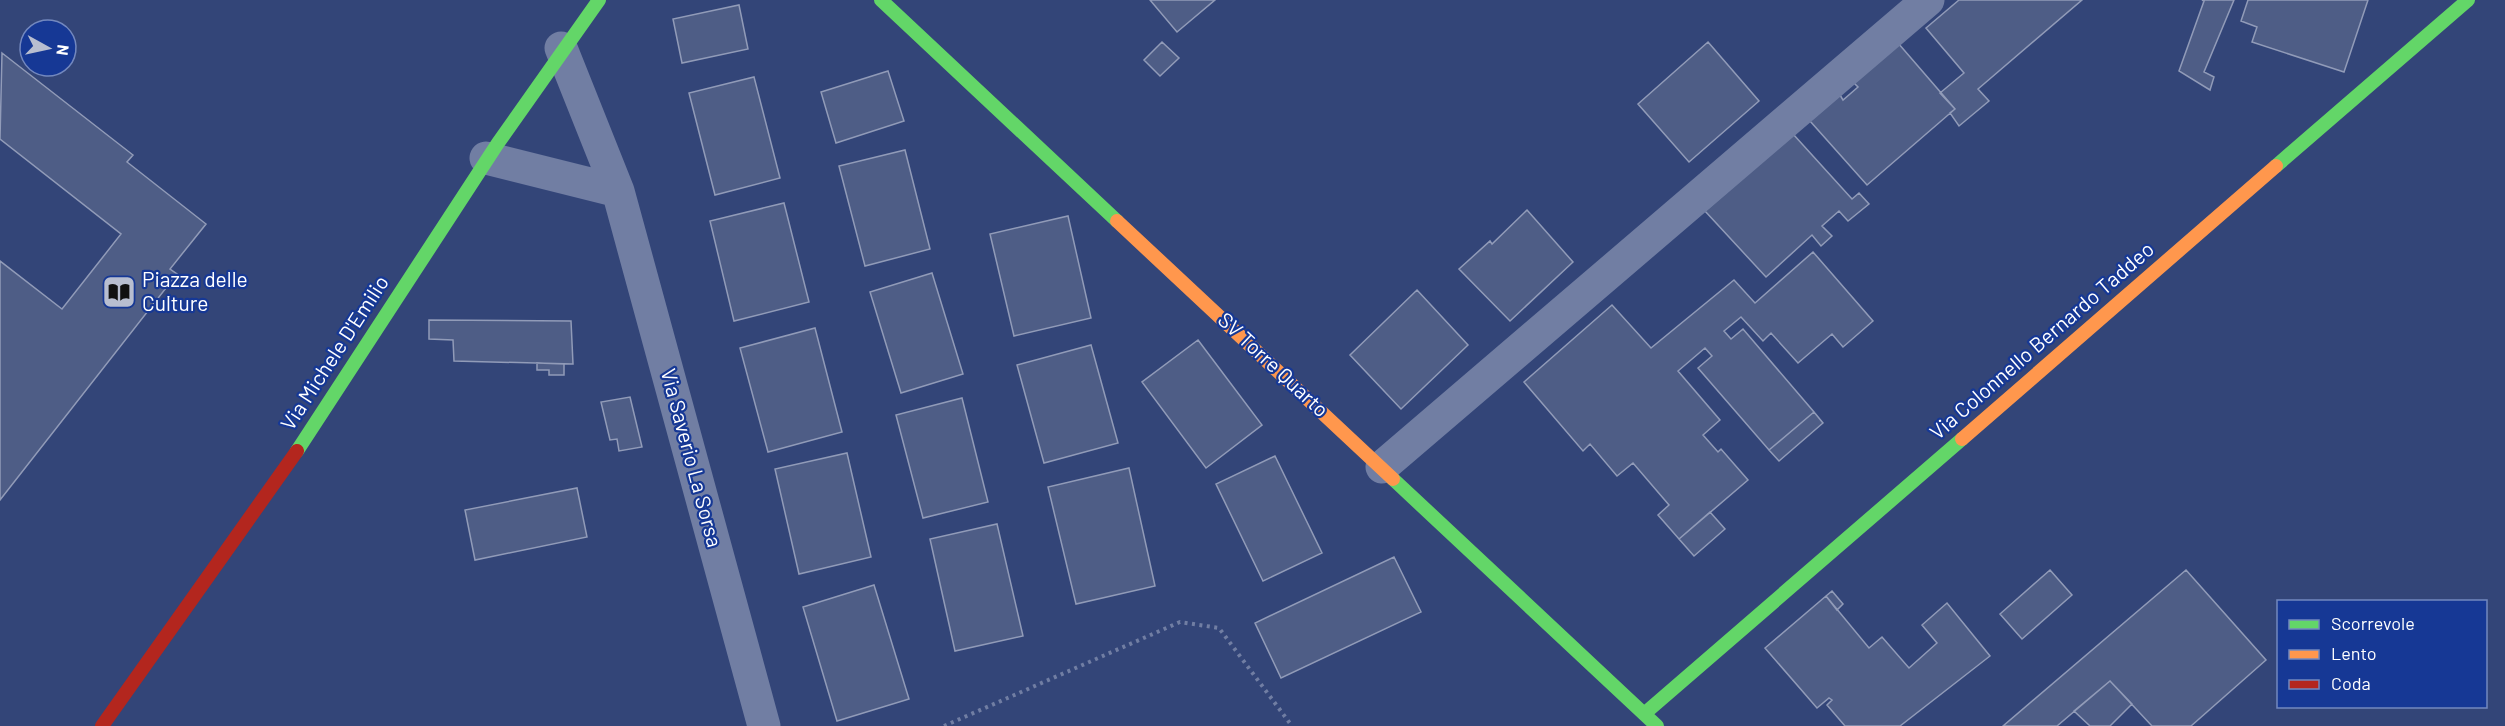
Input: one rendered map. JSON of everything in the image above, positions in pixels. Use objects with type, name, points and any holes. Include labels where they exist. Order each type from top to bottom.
[{"type":"street","name":"Via Michele D'Emilio","points":[[102,726],[340,388],[486,158],[561,48],[599,0]]},
{"type":"street","points":[[1382,467],[1928,0]]},
{"type":"street","name":"Via Colonnello Bernardo Taddeo","points":[[1644,714],[2468,0]]},
{"type":"street","name":"SV Torre Quarto","points":[[879,2],[1382,467],[1657,726]]},
{"type":"street","name":"Via Saverio La Sorsa","points":[[561,48],[618,191],[764,726]]},
{"type":"street","points":[[486,158],[618,191]]},
{"type":"path","points":[[944,726],[1180,622],[1219,628],[1292,726]]},
{"type":"building","points":[[1150,0],[1215,0],[1177,32]]},
{"type":"building","points":[[1959,0],[2082,0],[1978,89],[1989,101],[1959,126],[1950,113],[1955,109],[1940,93],[1964,73],[1926,28]]},
{"type":"building","points":[[2202,0],[2234,0],[2204,72],[2214,77],[2210,90],[2179,71],[2204,1]]},
{"type":"building","points":[[2248,0],[2368,0],[2344,72],[2252,42],[2257,27],[2241,21]]},
{"type":"building","points":[[739,5],[748,49],[682,63],[673,19]]},
{"type":"building","points":[[1162,42],[1179,58],[1160,76],[1144,60]]},
{"type":"building","points":[[1708,42],[1759,101],[1689,162],[1638,104]]},
{"type":"building","points":[[1898,43],[1955,109],[1867,185],[1810,121],[1840,95],[1843,100],[1858,87],[1853,82]]},
{"type":"building","name":"Piazza delle Culture","points":[[2,53],[18,65],[18,78],[34,78],[133,155],[127,162],[206,224],[170,269],[177,274],[0,500],[0,261],[62,309],[121,234],[0,139]]},
{"type":"building","points":[[888,71],[904,121],[836,143],[821,92]]},
{"type":"building","points":[[754,77],[780,178],[715,195],[689,93]]},
{"type":"building","points":[[1793,134],[1852,199],[1859,193],[1869,204],[1848,221],[1839,211],[1822,226],[1832,236],[1821,246],[1812,235],[1766,277],[1705,211]]},
{"type":"building","points":[[905,150],[930,249],[865,266],[839,166]]},
{"type":"building","points":[[784,203],[809,302],[734,321],[710,221]]},
{"type":"building","points":[[1527,210],[1573,262],[1510,321],[1459,269],[1490,241],[1492,244]]},
{"type":"building","points":[[1068,216],[1091,318],[1014,336],[990,234]]},
{"type":"building","points":[[1813,252],[1873,321],[1843,347],[1832,334],[1798,363],[1771,333],[1763,341],[1741,317],[1724,331],[1731,339],[1743,329],[1814,412],[1769,450],[1698,368],[1712,356],[1705,348],[1678,371],[1720,420],[1703,435],[1718,452],[1721,449],[1748,480],[1679,539],[1658,515],[1669,505],[1633,463],[1617,476],[1590,444],[1583,451],[1524,382],[1612,305],[1651,348],[1734,280],[1755,303]]},
{"type":"building","points":[[932,273],[963,374],[901,393],[870,292]]},
{"type":"building","points":[[1417,290],[1468,345],[1401,409],[1350,355]]},
{"type":"building","points":[[429,320],[571,321],[573,364],[454,361],[453,340],[429,339]]},
{"type":"building","points":[[815,328],[842,432],[768,452],[740,348]]},
{"type":"building","points":[[1198,340],[1262,425],[1206,468],[1142,382]]},
{"type":"building","points":[[1091,345],[1118,443],[1044,463],[1017,365]]},
{"type":"building","points":[[537,363],[564,364],[564,375],[549,375],[549,370],[537,370]]},
{"type":"building","points":[[630,397],[642,447],[619,451],[617,439],[610,440],[601,402]]},
{"type":"building","points":[[962,398],[988,502],[923,518],[896,415]]},
{"type":"building","points":[[1814,412],[1823,423],[1779,461],[1769,450]]},
{"type":"building","points":[[847,453],[871,557],[799,574],[775,469]]},
{"type":"building","points":[[1275,456],[1322,553],[1263,581],[1216,484]]},
{"type":"building","points":[[1129,468],[1155,586],[1076,604],[1048,487]]},
{"type":"building","points":[[577,488],[587,537],[475,560],[465,510]]},
{"type":"building","points":[[1710,512],[1725,529],[1694,556],[1679,539]]},
{"type":"building","points":[[997,524],[1023,636],[955,651],[930,539]]},
{"type":"building","points":[[1394,557],[1421,612],[1281,678],[1255,623]]},
{"type":"building","points":[[2050,570],[2072,595],[2022,639],[2000,614]]},
{"type":"building","points":[[2186,570],[2266,660],[2191,726],[2152,726],[2110,681],[2057,726],[2003,726]]},
{"type":"building","points":[[874,585],[909,699],[837,721],[803,607]]},
{"type":"building","points":[[1832,591],[1843,604],[1837,610],[1826,596]]},
{"type":"building","points":[[1826,596],[1869,648],[1882,637],[1909,668],[1937,643],[1922,625],[1947,603],[1990,656],[1900,726],[1845,726],[1827,705],[1832,700],[1829,698],[1817,708],[1765,648]]},
{"type":"building","points":[[2110,681],[2132,704],[2110,726],[2090,726],[2074,711]]},
{"type":"traffic: fast","points":[[297,451],[498,143],[599,0]]},
{"type":"traffic: fast","points":[[881,0],[1117,221]]},
{"type":"traffic: fast","points":[[2276,166],[2468,0]]},
{"type":"traffic: fast","points":[[1644,714],[1962,439]]},
{"type":"traffic: fast","points":[[1393,479],[1657,726]]},
{"type":"traffic: slow","points":[[1962,439],[2276,166]]},
{"type":"traffic: slow","points":[[1117,221],[1393,479]]},
{"type":"traffic: jam","points":[[102,726],[297,451]]},
{"type":"place","name":"Piazza delle Culture","points":[[119,292]]}]
